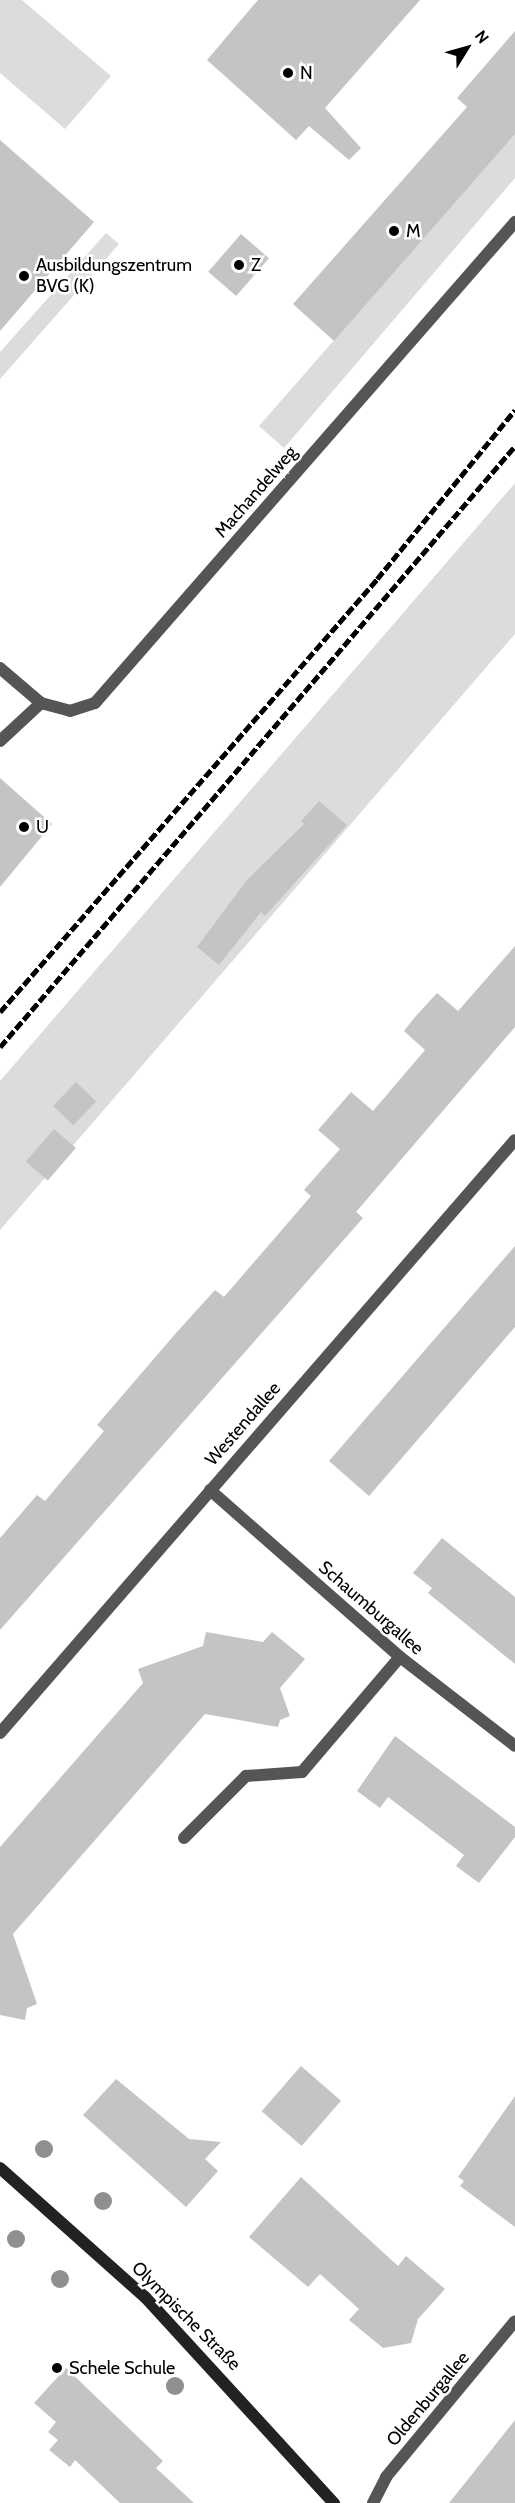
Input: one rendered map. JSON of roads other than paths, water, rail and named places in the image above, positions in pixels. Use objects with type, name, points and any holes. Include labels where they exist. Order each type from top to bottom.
[{"type":"main road","name":"Olympische Straße","points":[[0,2168],[146,2297],[334,2503]]},
{"type":"street","name":"Machandelweg","points":[[0,668],[41,703],[70,711],[95,703],[515,222]]},
{"type":"street","points":[[0,741],[41,703]]},
{"type":"street","name":"Westendallee","points":[[0,1733],[515,1140]]},
{"type":"street","name":"Schaumburgallee","points":[[210,1490],[400,1657],[515,1746]]},
{"type":"street","points":[[184,1838],[246,1776],[302,1772],[400,1657]]},
{"type":"street","name":"Oldenburgallee","points":[[373,2503],[386,2477],[515,2322]]},
{"type":"railway","points":[[0,1012],[377,579],[515,410]]},
{"type":"railway","points":[[0,1047],[515,446]]},
{"type":"place","name":"N","points":[[288,73]]},
{"type":"place","name":"M","points":[[394,231]]},
{"type":"place","name":"Z","points":[[239,265]]},
{"type":"place","name":"Ausbildungszentrum BVG (K)","points":[[24,276]]},
{"type":"place","name":"U","points":[[24,827]]},
{"type":"place","name":"Schele Schule","points":[[57,2368]]}]
